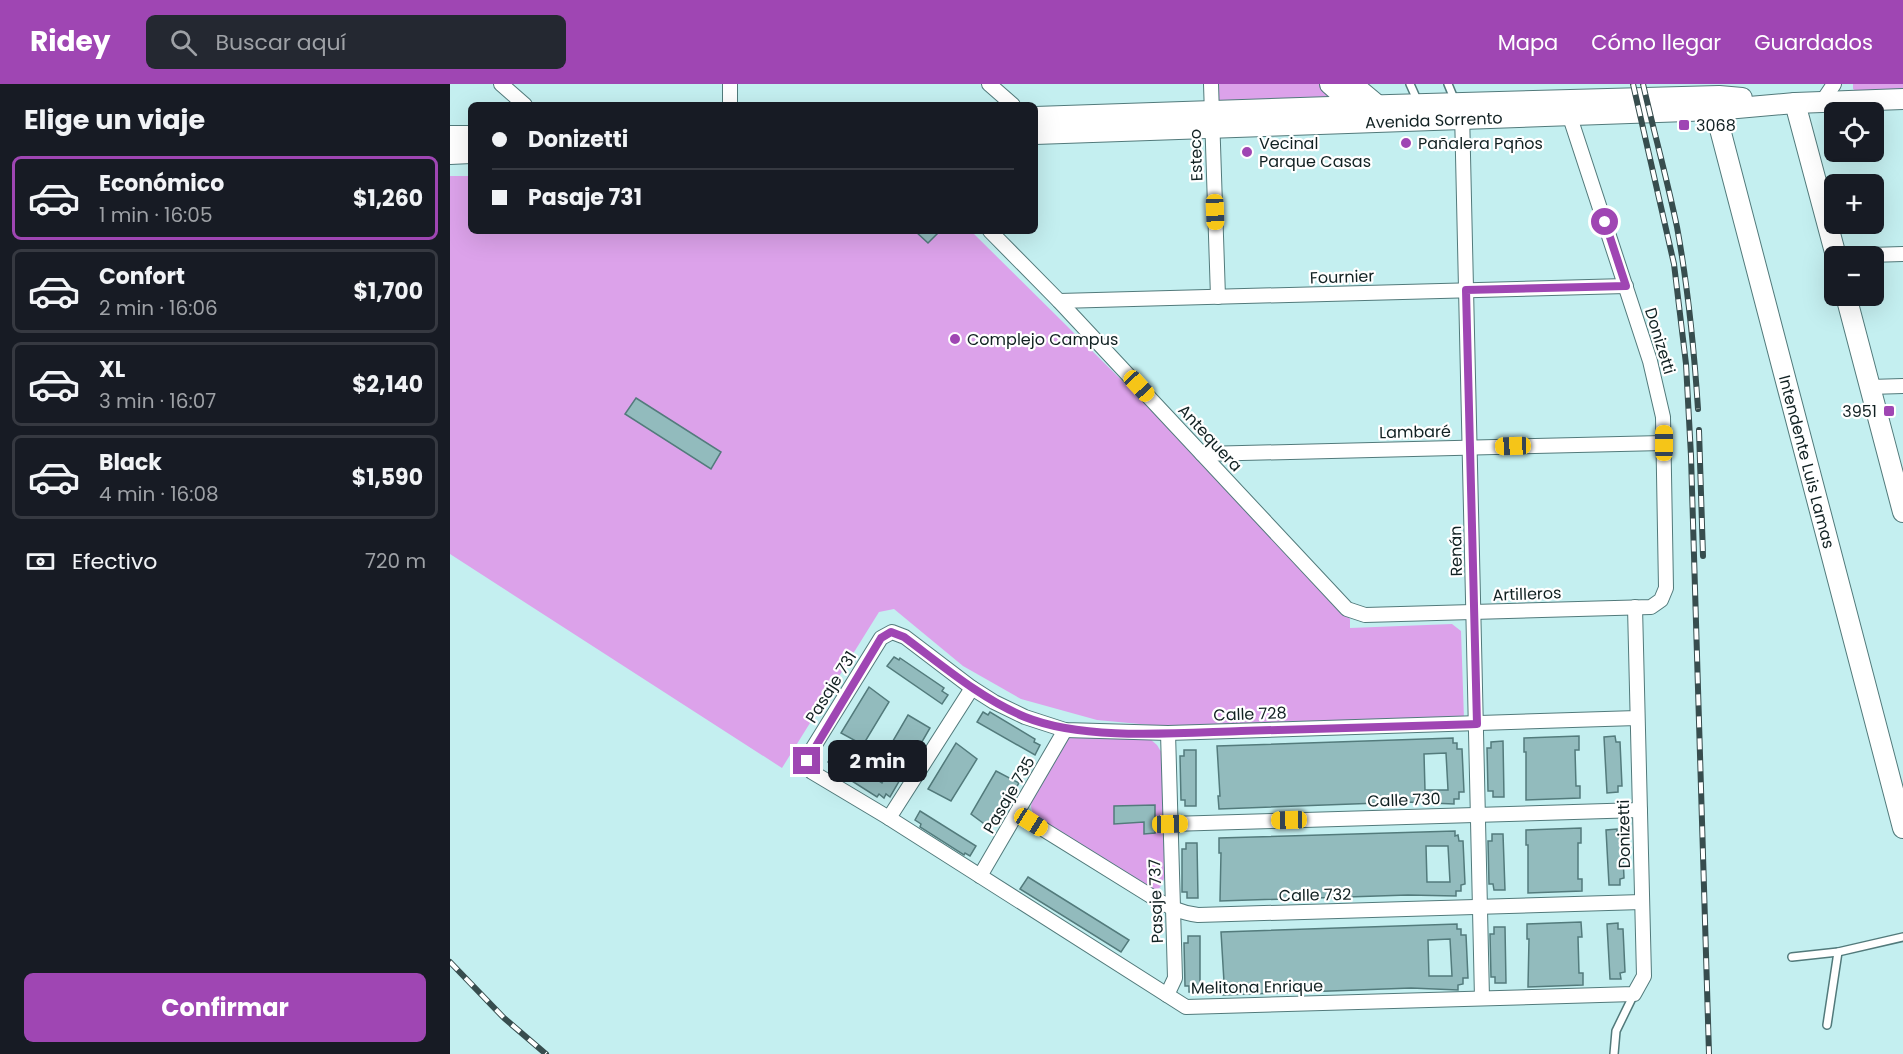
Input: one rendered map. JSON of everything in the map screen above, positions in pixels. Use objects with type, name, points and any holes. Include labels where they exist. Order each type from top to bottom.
[{"type":"main road","points":[[1340,86],[1378,114]]},
{"type":"main road","points":[[1340,86],[1356,115]]},
{"type":"main road","name":"Avenida Sorrento","points":[[1038,117],[1212,119],[1356,115],[1460,108],[1567,108],[1903,99]]},
{"type":"main road","name":"Intendente Luis Lamas","points":[[1717,103],[1903,828]]},
{"type":"main road","points":[[1795,103],[1833,246]]},
{"type":"main road","name":"Avenida Sorrento","points":[[1378,114],[1419,104],[1460,108]]},
{"type":"main road","name":"Avenida Sorrento","points":[[1038,134],[1212,119]]},
{"type":"main road","points":[[450,136],[468,136]]},
{"type":"main road","points":[[450,154],[468,153]]},
{"type":"main road","points":[[1849,306],[1903,512]]},
{"type":"street","points":[[501,84],[522,102]]},
{"type":"street","points":[[730,84],[730,102]]},
{"type":"street","points":[[989,84],[1010,102]]},
{"type":"street","name":"Esteco","points":[[1211,84],[1218,297]]},
{"type":"street","points":[[1822,102],[1834,84]]},
{"type":"street","name":"Renán","points":[[1460,108],[1482,998]]},
{"type":"street","name":"Donizetti","points":[[1567,108],[1650,361],[1664,417],[1666,588],[1661,600]]},
{"type":"street","name":"Antequera","points":[[993,234],[1059,301],[1347,609],[1356,614]]},
{"type":"street","points":[[1884,255],[1903,255]]},
{"type":"street","name":"Fournier","points":[[1059,301],[1626,286]]},
{"type":"street","points":[[1870,387],[1903,386]]},
{"type":"street","name":"Lambaré","points":[[1202,454],[1664,443]]},
{"type":"street","name":"Artilleros","points":[[1356,614],[1651,607],[1661,600]]},
{"type":"street","name":"Donizetti","points":[[1634,994],[1644,976],[1635,607]]},
{"type":"street","name":"Calle 728","points":[[891,632],[904,637],[972,688],[1025,717],[1065,730],[1168,734],[1637,718]]},
{"type":"street","name":"Pasaje 731","points":[[807,765],[808,756],[881,638],[891,632]]},
{"type":"street","points":[[889,818],[972,688]]},
{"type":"street","name":"Pasaje 735","points":[[980,876],[1065,730]]},
{"type":"street","name":"Pasaje 737","points":[[1167,995],[1175,978],[1168,734]]},
{"type":"street","name":"Melitona Enrique","points":[[807,765],[812,772],[889,818],[1186,1007],[1634,994]]},
{"type":"street","name":"Calle 730","points":[[1170,824],[1640,810]]},
{"type":"street","name":"Calle 732","points":[[1017,813],[1173,910],[1198,915],[1642,902]]},
{"type":"lane","points":[[1410,84],[1419,104]]},
{"type":"lane","points":[[1448,84],[1460,108]]},
{"type":"lane","points":[[1792,957],[1838,952],[1903,937]]},
{"type":"lane","points":[[1827,1025],[1838,952]]},
{"type":"lane","name":"Donizetti","points":[[1614,1054],[1616,1031],[1634,994]]},
{"type":"shaded area","points":[[1211,84],[1330,84],[1355,106],[1212,111]]},
{"type":"shaded area","points":[[1853,84],[1903,84],[1903,91],[1858,92],[1853,89]]},
{"type":"shaded area","points":[[450,176],[468,176],[468,234],[974,234],[1189,447],[1350,619],[1350,628],[1452,624],[1461,631],[1464,719],[1161,726],[1097,720],[1021,699],[963,666],[894,609],[879,612],[782,768],[450,554]]},
{"type":"shaded area","points":[[1073,735],[1150,739],[1163,755],[1165,872],[1162,885],[1156,891],[1150,890],[1034,817],[1031,807],[1032,797],[1066,741]]},
{"type":"building","points":[[918,234],[937,234],[928,243]]},
{"type":"building","points":[[636,398],[721,452],[711,469],[625,414]]},
{"type":"building","points":[[894,657],[899,660],[900,658],[944,688],[942,691],[948,695],[942,704],[887,666]]},
{"type":"building","points":[[869,687],[889,702],[863,745],[841,733]]},
{"type":"building","points":[[983,712],[988,715],[990,712],[1035,739],[1034,742],[1040,745],[1035,755],[977,722]]},
{"type":"building","points":[[908,715],[930,728],[890,797],[886,794],[884,798],[879,794],[877,797],[833,769],[835,766],[828,762],[834,753],[882,783],[892,764],[883,758]]},
{"type":"building","points":[[1579,736],[1579,750],[1575,750],[1576,786],[1580,786],[1580,798],[1526,800],[1524,738]]},
{"type":"building","points":[[1615,736],[1616,742],[1620,742],[1622,786],[1618,786],[1618,792],[1607,793],[1604,737]]},
{"type":"building","points":[[1453,738],[1453,743],[1457,743],[1457,749],[1462,749],[1464,792],[1459,792],[1459,799],[1454,799],[1454,804],[1407,802],[1219,809],[1217,746]],"holes":[[[1446,753],[1448,790],[1425,790],[1424,754]]]},
{"type":"building","points":[[1503,741],[1504,797],[1493,797],[1493,791],[1488,791],[1487,748],[1491,748],[1491,742]]},
{"type":"building","points":[[956,743],[977,759],[951,801],[928,789]]},
{"type":"building","points":[[1184,750],[1196,750],[1196,806],[1185,806],[1185,800],[1181,800],[1180,756],[1184,756]]},
{"type":"building","points":[[996,771],[1019,783],[991,829],[971,814]]},
{"type":"building","points":[[1155,805],[1155,833],[1144,834],[1144,822],[1114,824],[1114,806]]},
{"type":"building","points":[[920,811],[976,846],[970,856],[965,853],[964,855],[920,827],[921,824],[915,820]]},
{"type":"building","points":[[1581,828],[1581,843],[1578,843],[1578,879],[1582,879],[1582,891],[1528,893],[1526,830]]},
{"type":"building","points":[[1617,829],[1617,835],[1622,835],[1624,878],[1620,879],[1620,885],[1609,885],[1606,830]]},
{"type":"building","points":[[1455,831],[1455,836],[1458,835],[1459,841],[1463,841],[1465,884],[1461,885],[1461,891],[1456,891],[1456,896],[1408,895],[1220,901],[1219,838]],"holes":[[[1426,846],[1448,846],[1450,882],[1427,882]]]},
{"type":"building","points":[[1492,834],[1503,834],[1505,890],[1494,890],[1493,884],[1489,884],[1488,841],[1492,841]]},
{"type":"building","points":[[1186,843],[1197,843],[1198,898],[1187,898],[1187,892],[1182,892],[1182,849],[1186,849]]},
{"type":"building","points":[[1028,877],[1129,940],[1121,952],[1020,889]]},
{"type":"building","points":[[1581,922],[1582,937],[1578,937],[1579,973],[1583,973],[1583,985],[1528,987],[1527,924]]},
{"type":"building","points":[[1618,923],[1618,929],[1623,929],[1625,972],[1620,973],[1621,979],[1610,979],[1607,924]]},
{"type":"building","points":[[1457,924],[1457,929],[1461,929],[1461,935],[1466,935],[1468,978],[1463,978],[1463,984],[1458,985],[1458,990],[1411,988],[1223,995],[1221,932]],"holes":[[[1450,939],[1452,976],[1429,976],[1428,940]]]},
{"type":"building","points":[[1494,927],[1505,927],[1506,983],[1495,983],[1495,977],[1491,977],[1490,934],[1494,934]]},
{"type":"building","points":[[1188,936],[1200,936],[1200,992],[1189,992],[1189,986],[1185,986],[1184,943],[1188,943]]},
{"type":"railway","points":[[1633,84],[1674,264],[1686,364],[1691,456],[1709,1054]]},
{"type":"railway","points":[[1643,84],[1681,250],[1695,363],[1698,409]]},
{"type":"railway","points":[[1699,430],[1703,556]]},
{"type":"railway","points":[[450,962],[504,1018],[546,1054]]},
{"type":"place","name":"3068","points":[[1684,125]]},
{"type":"place","name":"Pañalera Pqños","points":[[1406,143]]},
{"type":"place","name":"Vecinal Parque Casas","points":[[1247,152]]},
{"type":"place","name":"Complejo Campus","points":[[955,339]]},
{"type":"place","name":"3951","points":[[1889,411]]},
{"type":"route","points":[[807,761],[881,638],[891,632],[904,637],[994,702],[1025,717],[1065,730],[1168,734],[1477,724],[1466,290],[1626,286],[1605,222]]}]
